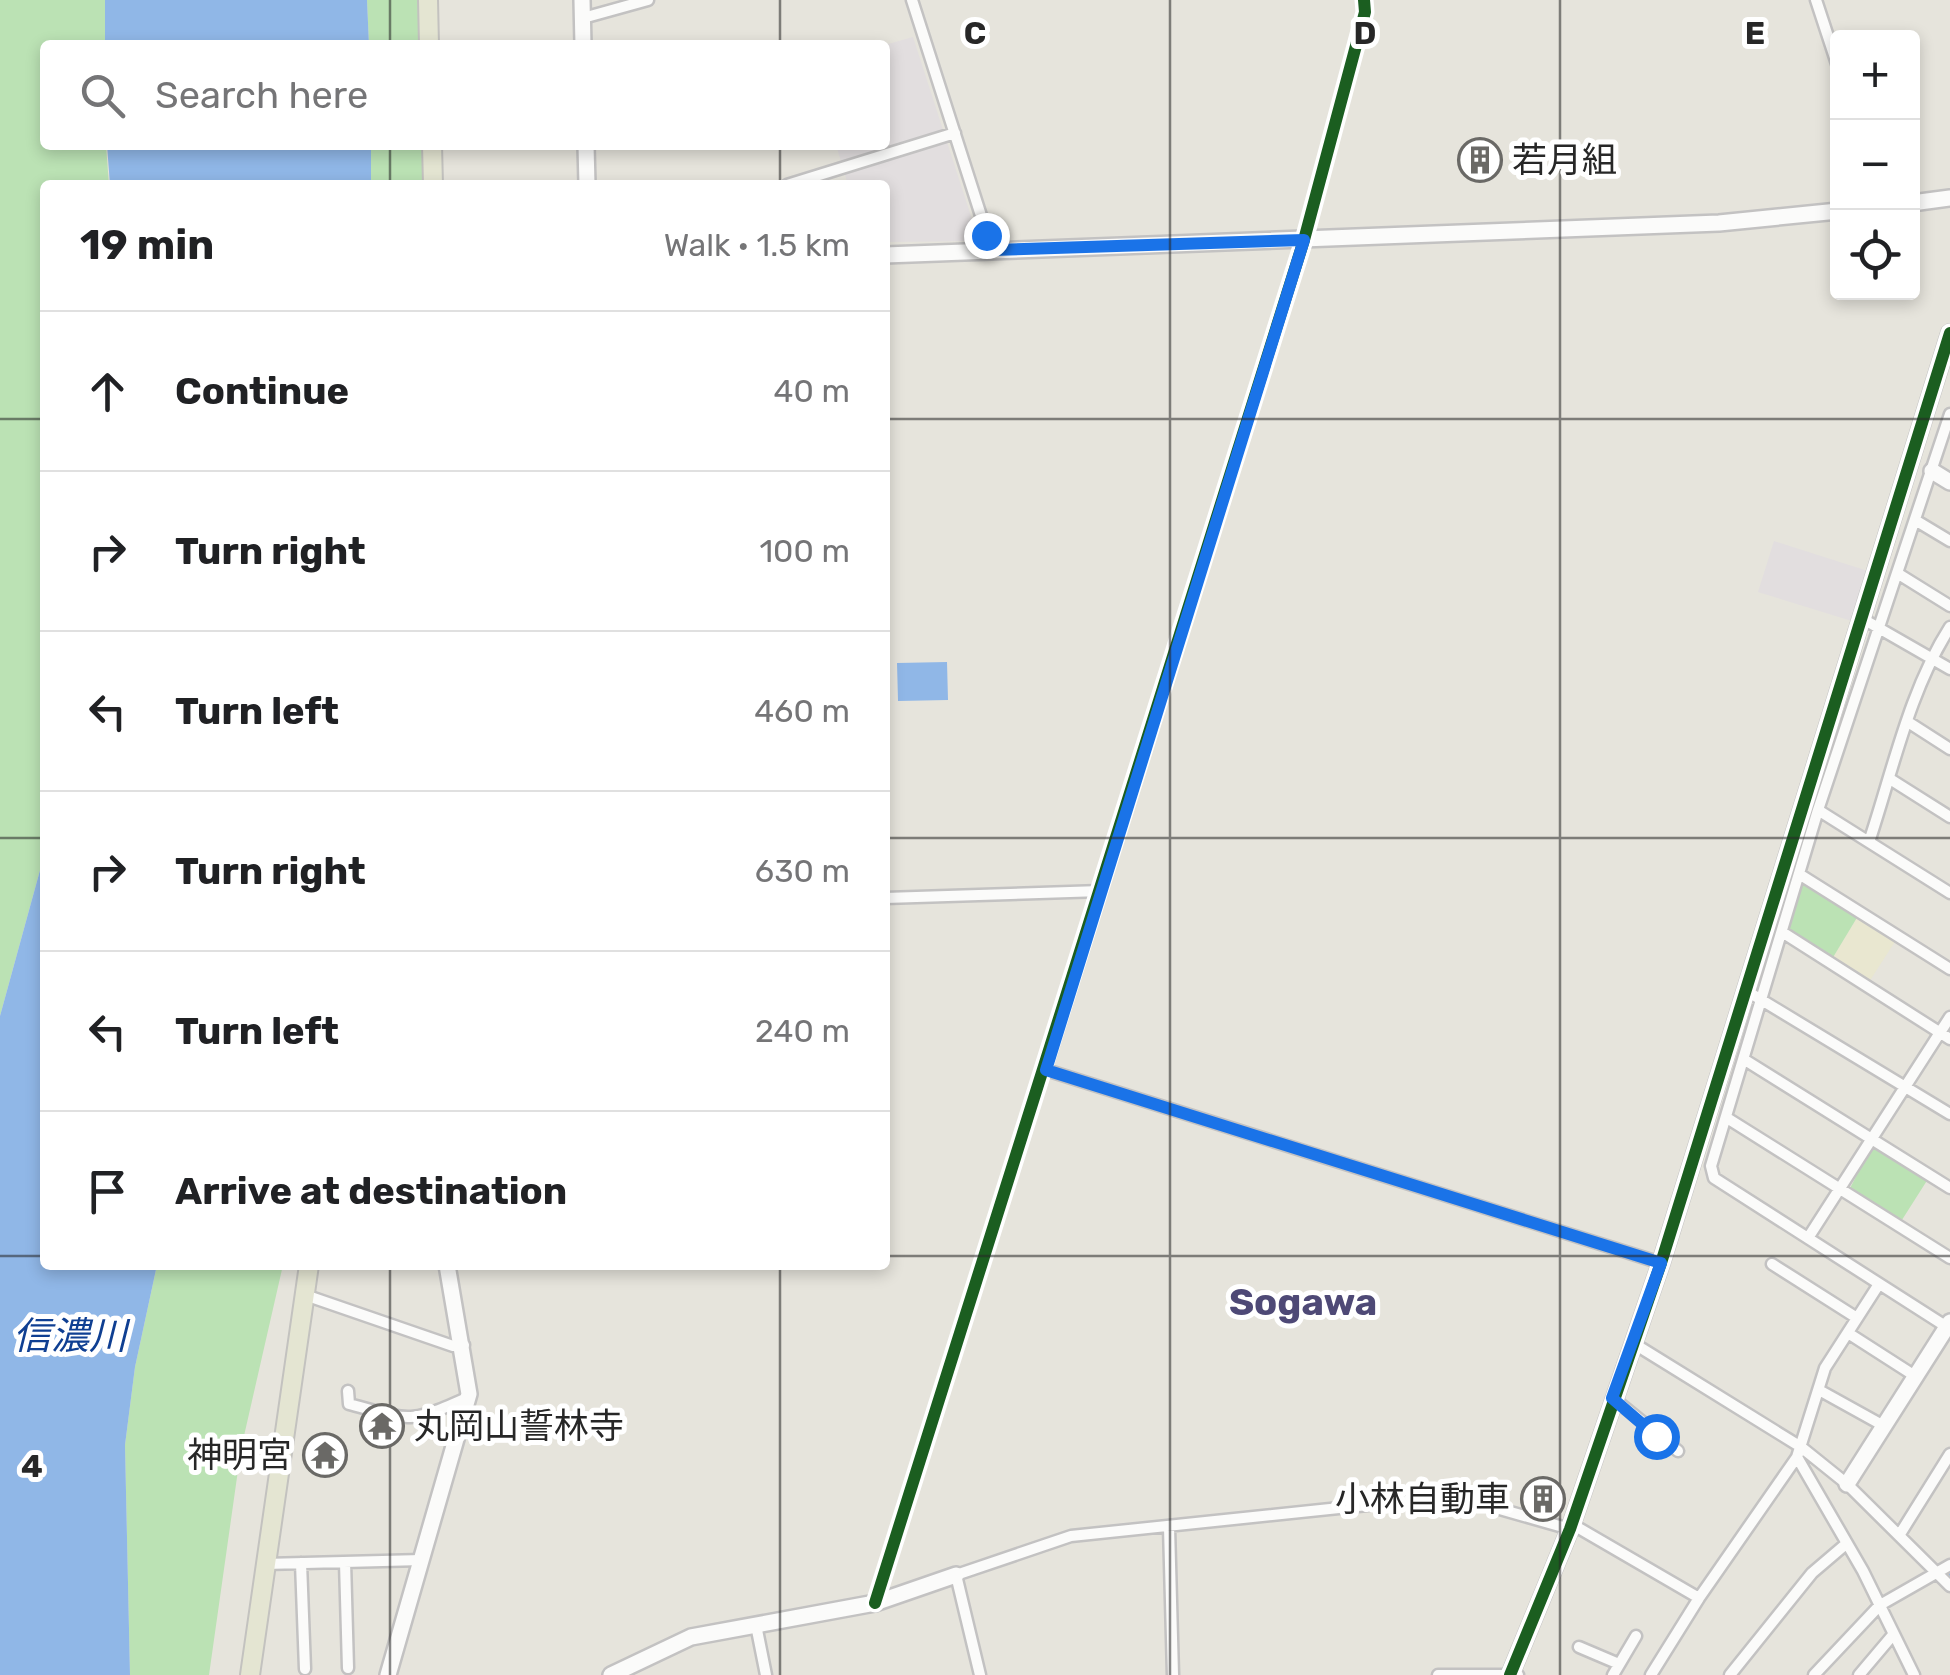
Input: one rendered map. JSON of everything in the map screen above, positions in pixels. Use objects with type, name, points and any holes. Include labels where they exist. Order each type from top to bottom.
[{"type":"main road","points":[[428,0],[429,40]]},
{"type":"main road","points":[[432,150],[434,180]]},
{"type":"main road","points":[[250,1675],[308,1270]]},
{"type":"street","points":[[582,0],[584,40]]},
{"type":"street","points":[[583,18],[648,0]]},
{"type":"street","points":[[912,0],[992,250]]},
{"type":"street","points":[[874,1603],[1046,1070],[1304,240],[1365,12],[1364,0]]},
{"type":"street","points":[[1816,0],[1830,43]]},
{"type":"street","points":[[804,180],[955,133]]},
{"type":"street","points":[[586,150],[587,180]]},
{"type":"street","points":[[1920,201],[1950,198]]},
{"type":"street","points":[[890,255],[1719,223],[1830,212]]},
{"type":"street","points":[[1438,1675],[1513,1674],[1570,1526],[1661,1263],[1950,333]]},
{"type":"street","points":[[1847,1484],[1949,1326],[1714,1178],[1711,1166],[1818,810],[1950,414]]},
{"type":"street","points":[[1911,458],[1950,482]]},
{"type":"street","points":[[1915,520],[1950,541]]},
{"type":"street","points":[[1896,573],[1950,606]]},
{"type":"street","points":[[1862,619],[1950,670]]},
{"type":"street","points":[[1870,842],[1930,657],[1950,627]]},
{"type":"street","points":[[1908,722],[1950,748]]},
{"type":"street","points":[[1890,778],[1950,817]]},
{"type":"street","points":[[1818,810],[1950,892]]},
{"type":"street","points":[[1799,874],[1950,969]]},
{"type":"street","points":[[890,898],[1102,890]]},
{"type":"street","points":[[1782,932],[1945,1035]]},
{"type":"street","points":[[1745,990],[1950,1114]]},
{"type":"street","points":[[1808,1238],[1904,1087],[1945,1035],[1950,1017]]},
{"type":"street","points":[[1745,1060],[1950,1188]]},
{"type":"street","points":[[1046,1070],[1661,1263]]},
{"type":"street","points":[[1727,1118],[1950,1258]]},
{"type":"street","points":[[1772,1264],[1857,1318]]},
{"type":"street","points":[[388,1675],[469,1397],[464,1345],[449,1270]]},
{"type":"street","points":[[1651,1675],[1799,1452],[1826,1368],[1879,1284]]},
{"type":"street","points":[[305,1294],[453,1346],[464,1345]]},
{"type":"street","points":[[1848,1333],[1916,1376]]},
{"type":"street","points":[[1633,1342],[1847,1484],[1950,1586]]},
{"type":"street","points":[[1818,1390],[1884,1426]]},
{"type":"street","points":[[348,1391],[349,1404],[404,1419],[422,1419],[469,1397]]},
{"type":"street","points":[[1612,1398],[1678,1451]]},
{"type":"street","points":[[1799,1452],[1914,1675]]},
{"type":"street","points":[[1900,1534],[1950,1454]]},
{"type":"street","points":[[611,1675],[668,1645],[874,1603],[1070,1536],[1454,1496],[1570,1526],[1700,1598]]},
{"type":"street","points":[[1169,1527],[1173,1675]]},
{"type":"street","points":[[1730,1675],[1812,1573],[1846,1544]]},
{"type":"street","points":[[265,1564],[424,1560]]},
{"type":"street","points":[[345,1562],[348,1668]]},
{"type":"street","points":[[301,1563],[306,1669]]},
{"type":"street","points":[[1814,1675],[1880,1605],[1950,1564]]},
{"type":"street","points":[[956,1574],[980,1675]]},
{"type":"street","points":[[756,1625],[766,1675]]},
{"type":"street","points":[[1613,1675],[1636,1636]]},
{"type":"street","points":[[1860,1675],[1892,1636]]},
{"type":"street","points":[[1579,1647],[1620,1664]]},
{"type":"shaded area","points":[[913,37],[979,241],[890,242],[890,180],[846,180],[838,150],[890,150],[890,44]]},
{"type":"shaded area","points":[[1774,541],[1871,572],[1855,622],[1758,592]]},
{"type":"shaded area","points":[[1858,916],[1896,940],[1869,982],[1832,959]]},
{"type":"green space","points":[[0,0],[105,0],[105,40],[40,40],[40,150],[106,150],[109,180],[40,180],[40,870],[0,1016]]},
{"type":"green space","points":[[367,0],[421,0],[422,40],[369,40]]},
{"type":"green space","points":[[371,150],[425,150],[426,180],[371,180]]},
{"type":"green space","points":[[1806,883],[1858,916],[1832,959],[1787,928],[1800,884]]},
{"type":"green space","points":[[1871,1148],[1881,1148],[1928,1179],[1900,1223],[1849,1190]]},
{"type":"green space","points":[[156,1270],[282,1270],[241,1449],[209,1675],[130,1675],[125,1445],[135,1367]]},
{"type":"water","points":[[105,0],[367,0],[369,40],[105,40]]},
{"type":"water","points":[[107,150],[371,150],[371,180],[110,180]]},
{"type":"water","points":[[947,662],[948,700],[898,701],[897,663]]},
{"type":"water","name":"信濃川","points":[[40,870],[40,1270],[156,1270],[135,1367],[125,1445],[130,1675],[0,1675],[0,1016]]},
{"type":"cycle path","points":[[875,1603],[1304,240],[1365,12],[1364,0]]},
{"type":"cycle path","points":[[1510,1675],[1570,1529],[1661,1263],[1950,333]]},
{"type":"place","name":"若月組","points":[[1480,160]]},
{"type":"place","name":"丸岡山誓林寺","points":[[382,1426]]},
{"type":"place","name":"神明宮","points":[[325,1455]]},
{"type":"place","name":"小林自動車","points":[[1543,1499]]},
{"type":"district","name":"Sogawa","points":[[1303,1302]]},
{"type":"route","points":[[986,235],[992,250],[1304,240],[1046,1070],[1661,1263],[1612,1398],[1656,1436]]}]
